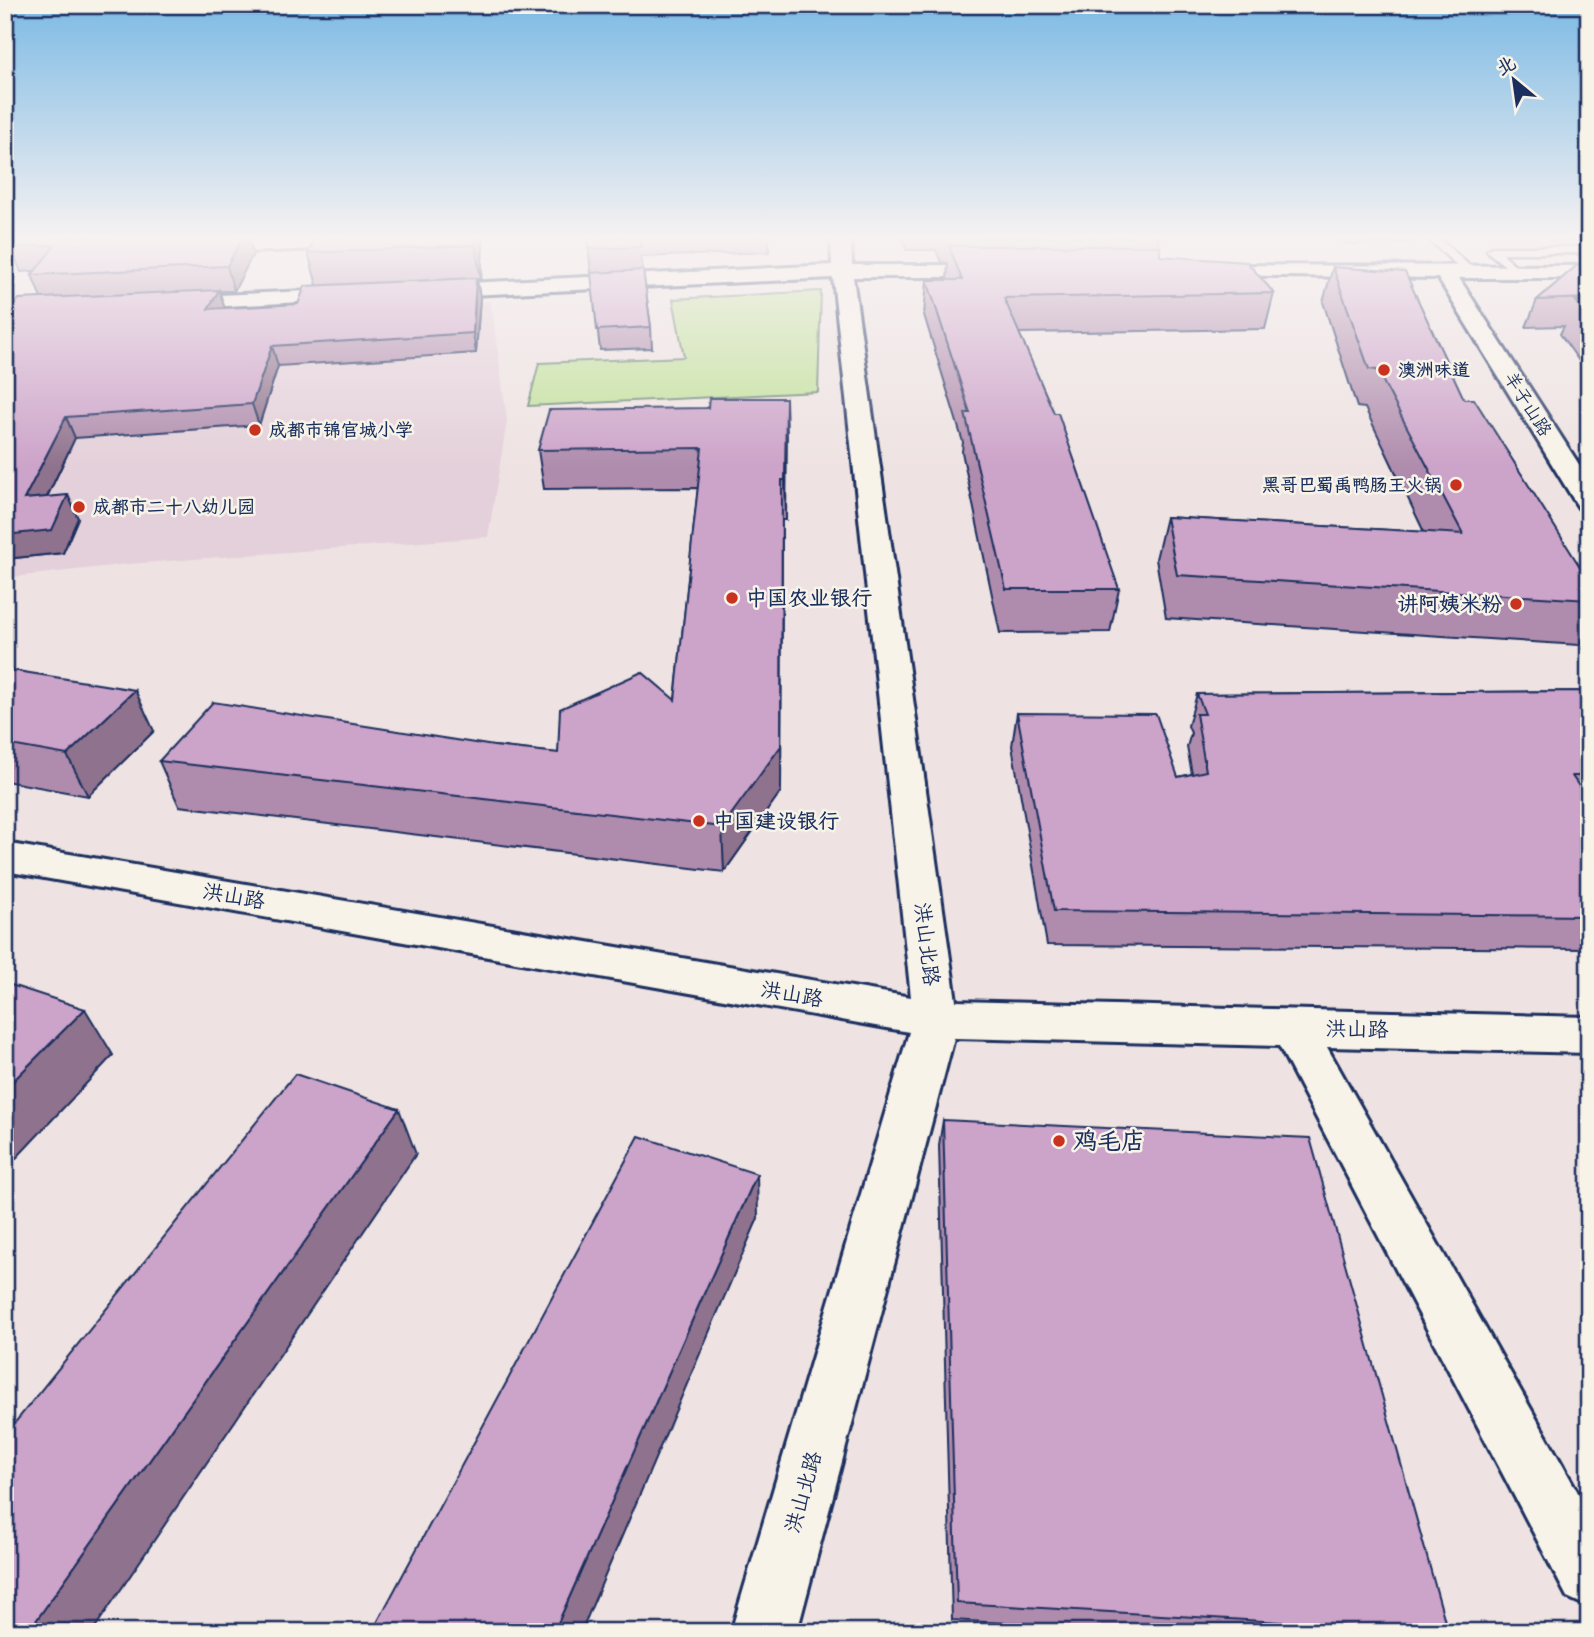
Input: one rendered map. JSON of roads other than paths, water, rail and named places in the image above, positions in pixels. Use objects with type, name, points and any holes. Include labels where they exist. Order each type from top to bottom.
[{"type":"street","name":"洪山北路","points":[[764,1632],[936,1019],[849,313]]},
{"type":"street","name":"羊子山路","points":[[1471,313],[1589,502]]},
{"type":"street","name":"洪山路","points":[[5,857],[936,1019],[1589,1035]]},
{"type":"street","points":[[1293,1028],[1589,1575]]},
{"type":"place","name":"澳洲味道","points":[[1384,370]]},
{"type":"place","name":"成都市锦官城小学","points":[[255,430]]},
{"type":"place","name":"黑哥巴蜀禹鸭肠王火锅","points":[[1456,485]]},
{"type":"place","name":"成都市二十八幼儿园","points":[[79,507]]},
{"type":"place","name":"中国农业银行","points":[[732,598]]},
{"type":"place","name":"讲阿姨米粉","points":[[1516,604]]},
{"type":"place","name":"中国建设银行","points":[[699,821]]},
{"type":"place","name":"鸡毛店","points":[[1059,1141]]}]
